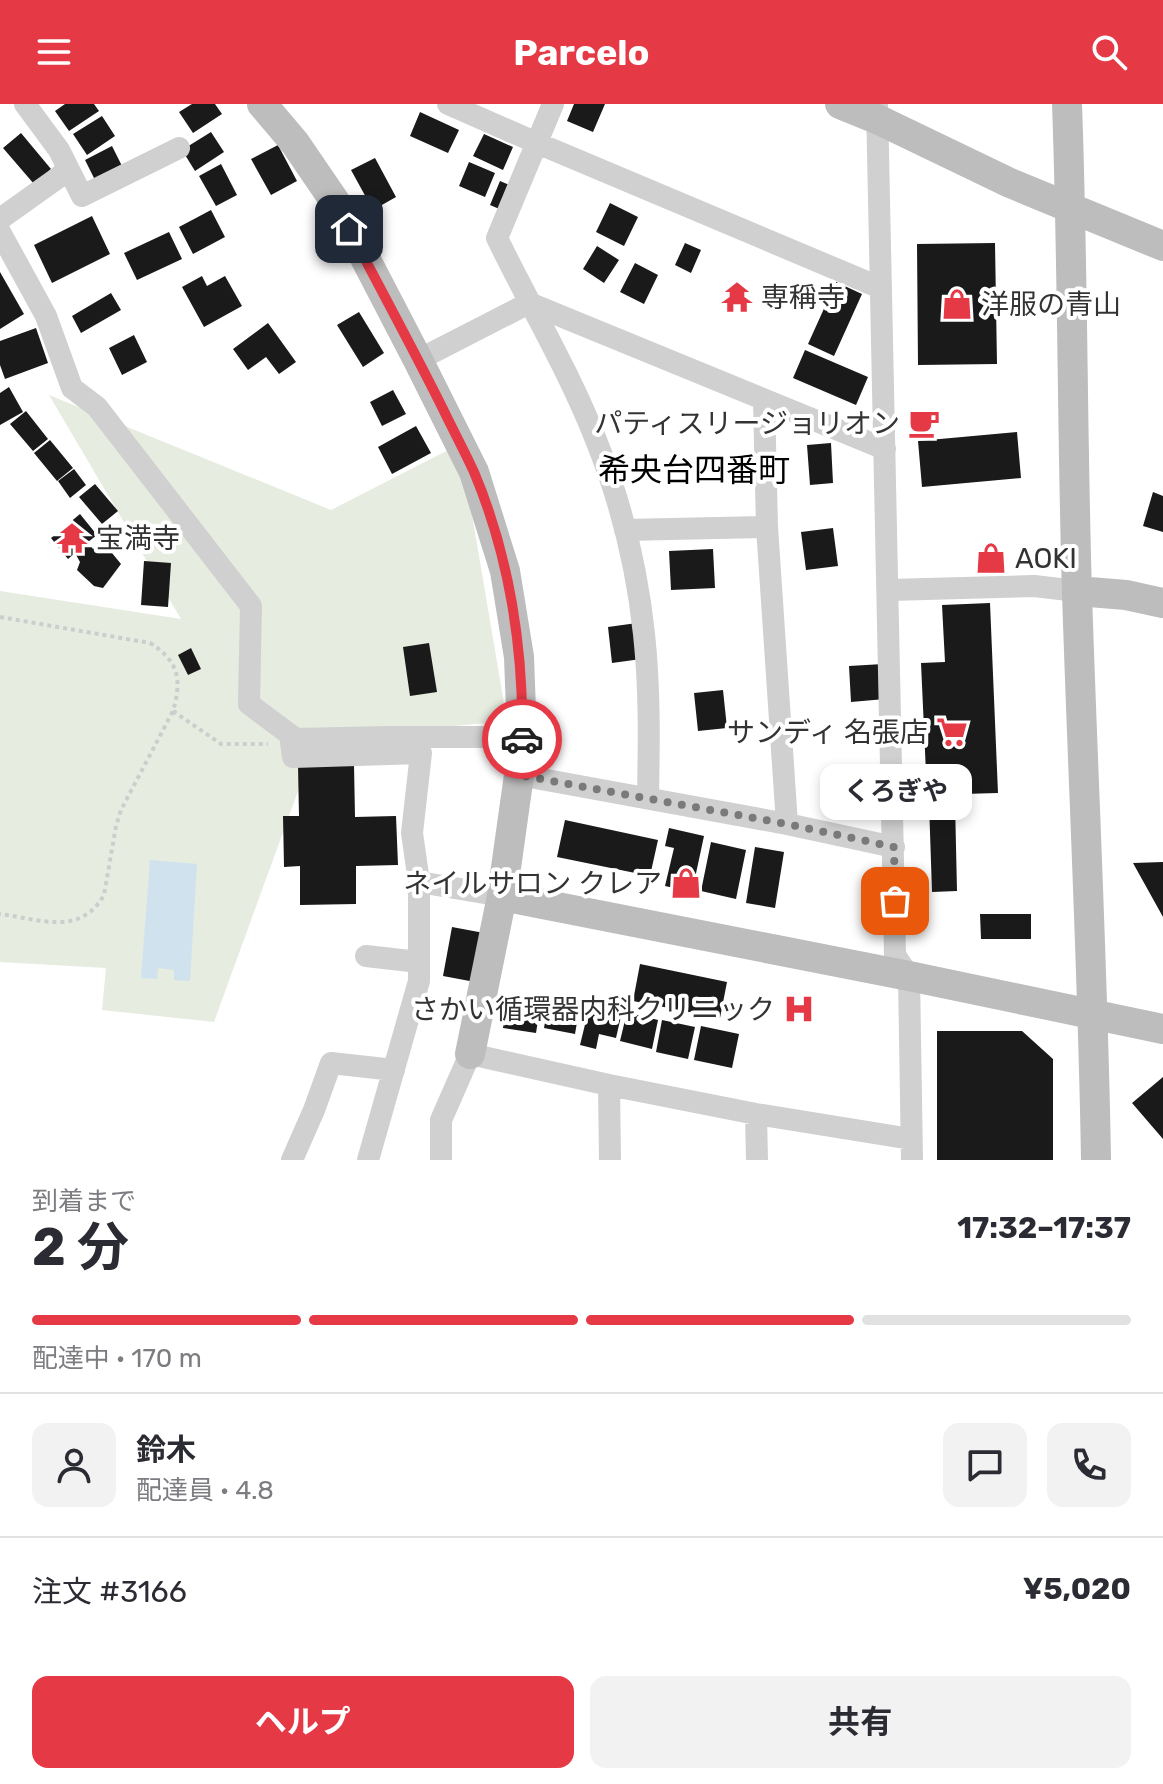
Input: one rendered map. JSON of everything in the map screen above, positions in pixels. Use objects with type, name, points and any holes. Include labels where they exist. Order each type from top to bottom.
[{"type":"street","points":[[25,104],[59,150],[82,196],[179,148]]},
{"type":"street","points":[[448,104],[881,288]]},
{"type":"street","points":[[553,104],[497,238],[571,381],[611,482],[625,530],[644,635],[648,798]]},
{"type":"street","points":[[840,104],[877,112],[1010,183],[1163,246]]},
{"type":"street","points":[[1067,104],[1077,591],[1094,1014],[1096,1160]]},
{"type":"street","points":[[266,106],[338,206],[418,360],[474,472],[505,571],[519,657],[522,737],[519,775],[502,896],[470,1054],[441,1120],[441,1160]]},
{"type":"street","points":[[470,1054],[911,1150],[909,976],[895,955],[877,112]]},
{"type":"street","points":[[0,219],[67,169]]},
{"type":"street","points":[[0,232],[46,316],[72,388],[97,407],[251,606],[249,704],[291,740],[293,757],[421,753],[412,833],[419,882],[419,981],[368,1160]]},
{"type":"street","points":[[418,360],[529,303],[885,449]]},
{"type":"street","points":[[764,400],[767,527],[787,824]]},
{"type":"street","points":[[625,530],[767,527]]},
{"type":"street","points":[[889,590],[1034,586],[1126,595],[1163,603]]},
{"type":"street","points":[[291,740],[522,737]]},
{"type":"street","points":[[519,775],[787,824],[894,847]]},
{"type":"street","points":[[419,882],[909,976],[1163,1029]]},
{"type":"street","points":[[366,956],[419,962]]},
{"type":"street","points":[[292,1160],[331,1063],[394,1070]]},
{"type":"street","points":[[609,1085],[610,1160]]},
{"type":"street","points":[[756,1114],[757,1160]]},
{"type":"path","points":[[0,617],[150,643],[166,655],[176,670],[178,694],[173,711],[121,810],[104,895],[92,912],[73,922],[47,922],[0,914]]},
{"type":"path","points":[[173,711],[221,744],[291,740]]},
{"type":"shaded area","points":[[49,395],[331,510],[460,444],[507,721],[317,739],[214,1022],[102,1010],[106,968],[0,962],[0,591],[181,619]]},
{"type":"water","points":[[150,860],[197,864],[190,981],[174,980],[174,970],[158,968],[157,979],[141,978]]},
{"type":"building","points":[[65,104],[94,104],[99,111],[69,131],[55,111]]},
{"type":"building","points":[[192,104],[215,104],[222,114],[193,133],[179,112]]},
{"type":"building","points":[[574,104],[605,104],[593,132],[567,121]]},
{"type":"building","points":[[420,112],[459,130],[448,153],[410,136]]},
{"type":"building","points":[[102,116],[115,136],[87,155],[73,134]]},
{"type":"building","points":[[211,132],[224,152],[195,171],[182,150]]},
{"type":"building","points":[[21,133],[51,169],[34,184],[3,148]]},
{"type":"building","points":[[484,134],[513,147],[503,170],[473,156]]},
{"type":"building","points":[[278,145],[297,181],[271,195],[251,159]]},
{"type":"building","points":[[112,146],[123,168],[96,182],[85,160]]},
{"type":"building","points":[[375,158],[396,197],[373,210],[351,170]]},
{"type":"building","points":[[469,162],[495,173],[485,197],[459,186]]},
{"type":"building","points":[[221,164],[237,195],[216,206],[199,176]]},
{"type":"building","points":[[500,181],[514,187],[504,211],[490,205]]},
{"type":"building","points":[[610,203],[638,217],[624,246],[596,232]]},
{"type":"building","points":[[211,210],[225,237],[193,254],[179,227]]},
{"type":"building","points":[[92,216],[110,254],[52,283],[34,245]]},
{"type":"building","points":[[169,232],[182,259],[137,280],[124,253]]},
{"type":"building","points":[[685,243],[701,250],[691,273],[675,265]]},
{"type":"building","name":"洋服の青山","points":[[995,243],[997,364],[918,365],[917,244]]},
{"type":"building","points":[[597,246],[619,260],[604,283],[583,269]]},
{"type":"building","points":[[635,263],[658,275],[644,304],[620,292]]},
{"type":"building","points":[[0,272],[24,314],[0,329]]},
{"type":"building","points":[[202,276],[207,286],[225,276],[242,306],[204,327],[182,287]]},
{"type":"building","points":[[836,282],[862,294],[834,356],[808,344]]},
{"type":"building","points":[[111,293],[121,310],[81,333],[72,316]]},
{"type":"building","points":[[359,312],[384,353],[363,367],[337,325]]},
{"type":"building","points":[[268,323],[296,362],[279,374],[266,357],[248,370],[233,349]]},
{"type":"building","points":[[36,328],[48,363],[5,379],[0,365],[0,341]]},
{"type":"building","points":[[134,335],[147,362],[122,375],[109,348]]},
{"type":"building","points":[[805,350],[868,377],[856,405],[793,378]]},
{"type":"building","points":[[9,387],[23,412],[0,425],[0,393]]},
{"type":"building","points":[[393,390],[406,414],[382,426],[370,402]]},
{"type":"building","points":[[26,411],[48,439],[33,451],[10,424]]},
{"type":"building","points":[[416,426],[431,453],[392,474],[378,447]]},
{"type":"building","points":[[1017,432],[1021,478],[922,487],[918,441]]},
{"type":"building","points":[[50,440],[73,468],[57,481],[34,453]]},
{"type":"building","points":[[831,443],[833,483],[810,485],[807,445]]},
{"type":"building","points":[[74,469],[86,485],[70,498],[58,481]]},
{"type":"building","points":[[95,484],[118,511],[102,524],[79,497]]},
{"type":"building","points":[[1153,492],[1163,496],[1163,532],[1143,526]]},
{"type":"building","points":[[80,514],[97,535],[88,542],[93,549],[103,542],[121,564],[103,588],[94,586],[77,570],[80,562],[75,553],[68,559],[51,538]]},
{"type":"building","points":[[833,528],[838,566],[806,570],[801,532]]},
{"type":"building","points":[[713,549],[715,588],[671,590],[669,551]]},
{"type":"building","points":[[144,561],[171,563],[168,607],[141,605]]},
{"type":"building","points":[[990,603],[998,793],[927,795],[921,663],[945,662],[942,605]]},
{"type":"building","points":[[637,623],[641,659],[612,663],[608,627]]},
{"type":"building","points":[[429,643],[437,692],[410,696],[403,647]]},
{"type":"building","points":[[191,648],[201,669],[188,675],[178,655]]},
{"type":"building","points":[[883,664],[885,699],[851,702],[849,666]]},
{"type":"building","points":[[723,690],[727,728],[698,731],[694,693]]},
{"type":"building","points":[[354,764],[355,817],[396,816],[398,865],[356,866],[356,904],[300,905],[300,866],[284,867],[283,816],[299,816],[298,765]]},
{"type":"building","points":[[955,802],[957,891],[932,892],[929,803]]},
{"type":"building","points":[[565,820],[658,840],[650,876],[557,857]]},
{"type":"building","points":[[669,828],[704,836],[692,892],[665,886],[674,848],[665,846]]},
{"type":"building","points":[[711,842],[746,850],[736,899],[701,891]]},
{"type":"building","points":[[755,847],[784,852],[775,908],[746,903]]},
{"type":"building","points":[[1163,862],[1163,917],[1133,863]]},
{"type":"building","points":[[980,914],[1031,914],[1031,939],[981,939]]},
{"type":"building","points":[[452,927],[484,933],[475,982],[443,976]]},
{"type":"building","points":[[640,964],[727,982],[720,1018],[633,1001]]},
{"type":"building","points":[[508,995],[541,1001],[536,1033],[503,1028]]},
{"type":"building","points":[[549,999],[580,1005],[575,1034],[544,1028]]},
{"type":"building","points":[[590,1004],[622,1012],[616,1038],[599,1034],[596,1049],[580,1045]]},
{"type":"building","points":[[627,1012],[658,1020],[652,1049],[620,1041]]},
{"type":"building","points":[[662,1020],[695,1027],[688,1059],[656,1052]]},
{"type":"building","points":[[701,1026],[739,1034],[732,1068],[694,1060]]},
{"type":"building","points":[[937,1031],[1022,1031],[1053,1059],[1053,1160],[937,1160]]},
{"type":"building","points":[[1163,1077],[1163,1139],[1132,1103]]},
{"type":"way so far","points":[[522,739],[519,775],[787,824],[894,847],[895,901]]},
{"type":"place","name":"専稱寺","points":[[737,297]]},
{"type":"place","name":"洋服の青山","points":[[957,304]]},
{"type":"place","name":"パティスリージョリオン","points":[[924,423]]},
{"type":"place","name":"宝満寺","points":[[72,538]]},
{"type":"place","name":"AOKI","points":[[991,558]]},
{"type":"place","name":"サンディ 名張店","points":[[952,732]]},
{"type":"place","name":"ネイルサロン クレア","points":[[686,883]]},
{"type":"place","name":"くろぎや","points":[[895,901]]},
{"type":"place","name":"さかい循環器内科クリニック","points":[[799,1009]]},
{"type":"district","name":"希央台四番町","points":[[694,470]]},
{"type":"route","points":[[349,229],[474,472],[483,497],[512,604],[519,657],[522,739]]}]
